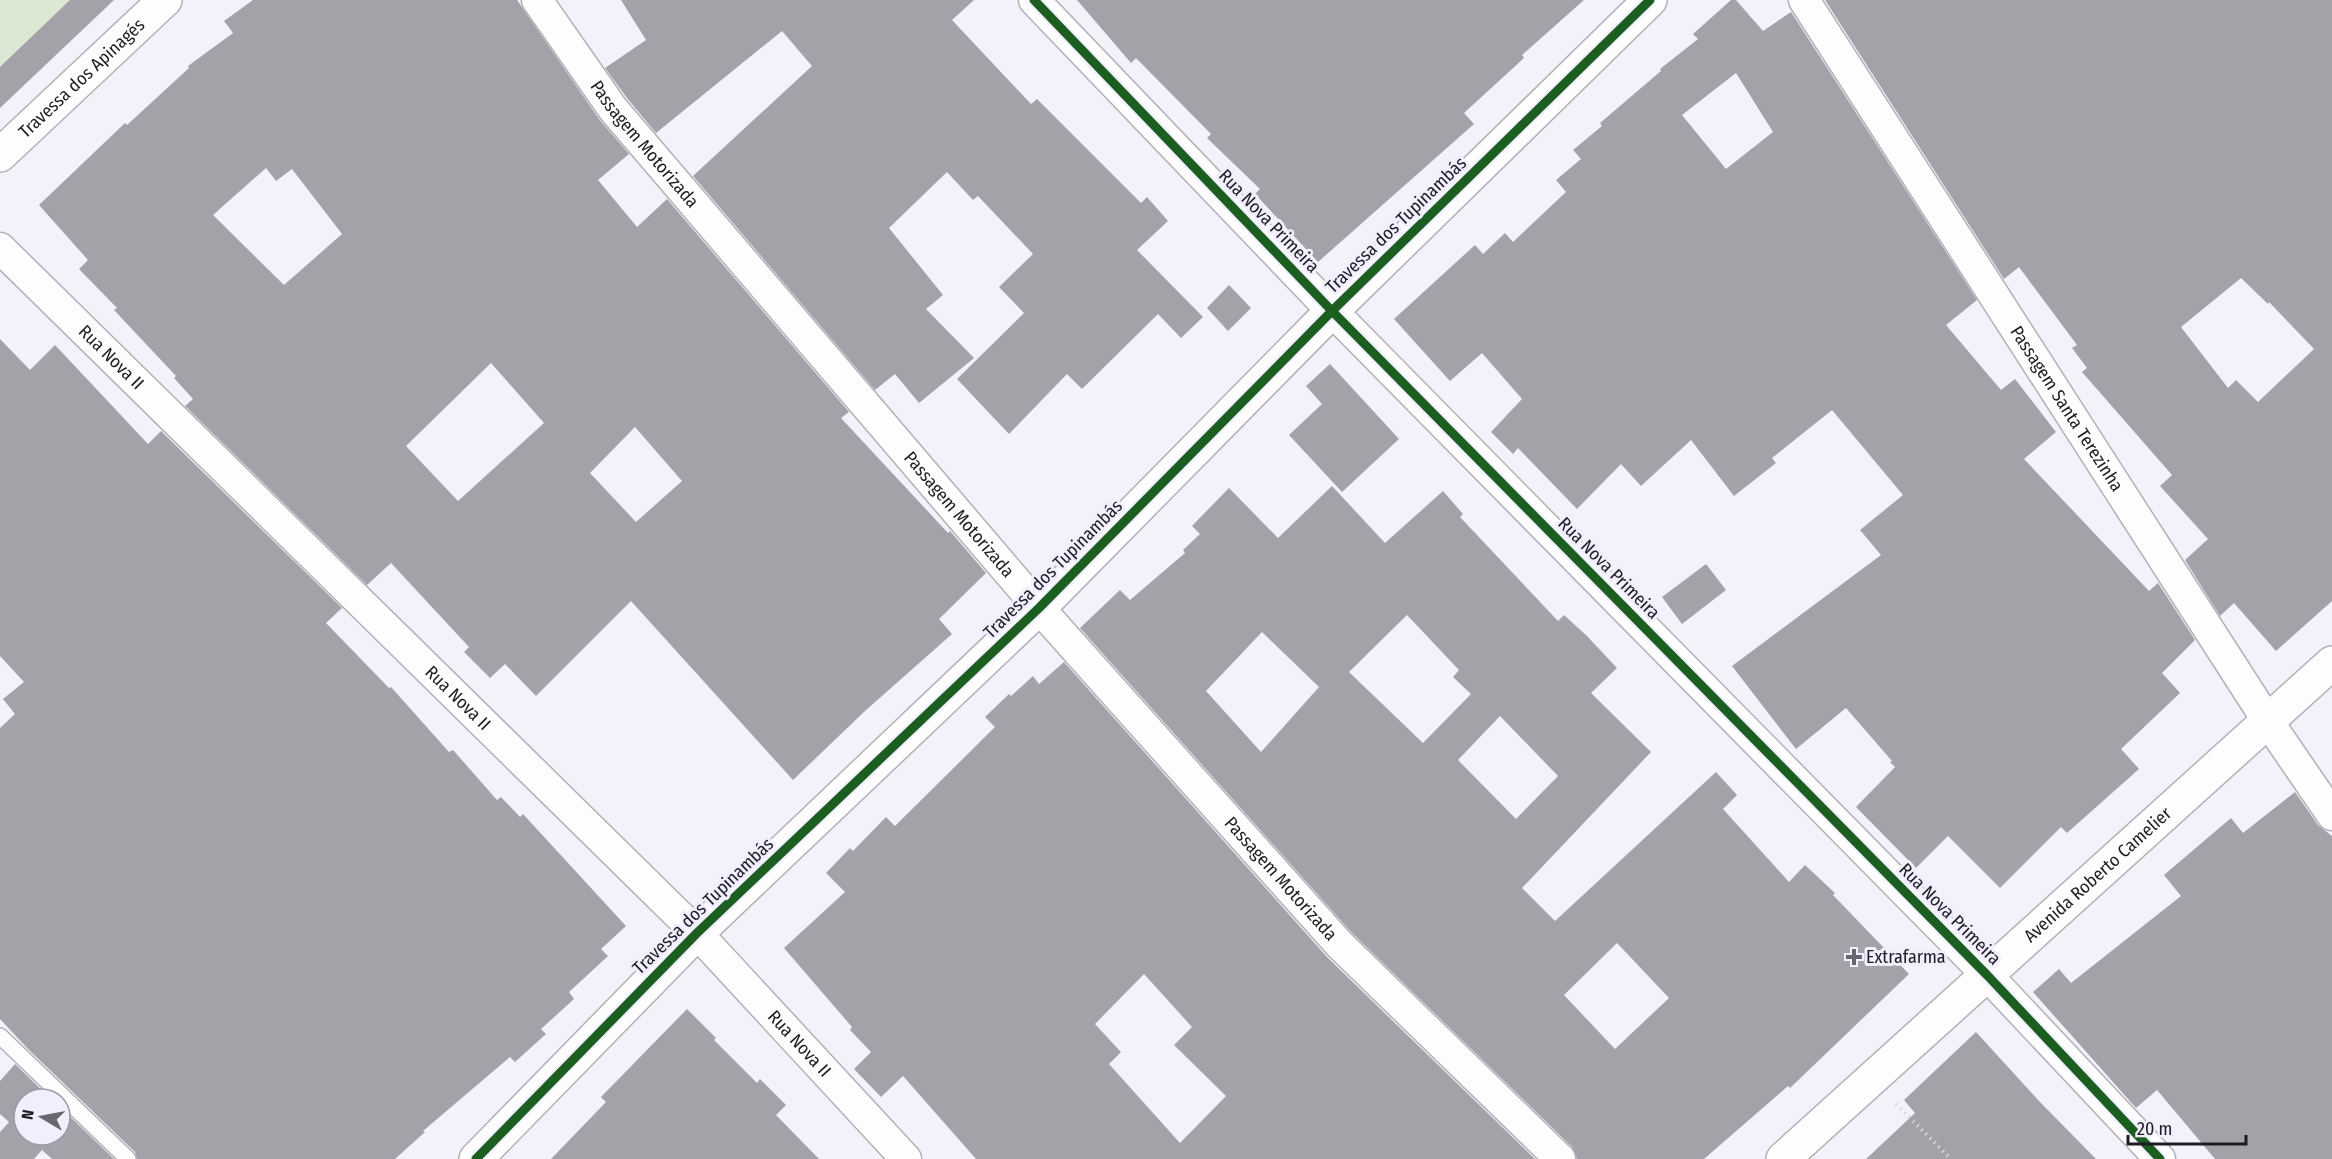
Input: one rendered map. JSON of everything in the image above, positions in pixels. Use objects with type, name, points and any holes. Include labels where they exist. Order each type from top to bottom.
[{"type":"street","name":"Travessa dos Apinagés","points":[[0,155],[165,0]]},
{"type":"street","name":"Passagem Motorizada","points":[[537,0],[613,109],[1039,608],[1340,945],[1560,1159]]},
{"type":"street","name":"Rua Nova Primeira","points":[[1034,0],[1332,311],[1987,975],[2160,1159]]},
{"type":"street","name":"Travessa dos Tupinambás","points":[[476,1159],[697,933],[1039,608],[1332,311],[1650,0]]},
{"type":"street","name":"Passagem Santa Terezinha","points":[[1804,0],[2267,720],[2332,815]]},
{"type":"street","name":"Rua Nova II","points":[[0,248],[697,933],[906,1159]]},
{"type":"street","name":"Avenida Roberto Camelier","points":[[1783,1159],[2332,663]]},
{"type":"lane","points":[[0,1036],[129,1159]]},
{"type":"path","points":[[1870,1078],[1951,1159]]},
{"type":"green space","points":[[0,0],[96,0],[0,89]]},
{"type":"building","points":[[70,0],[114,0],[0,108],[0,67]]},
{"type":"building","points":[[253,0],[517,0],[599,119],[629,154],[598,180],[637,227],[667,199],[849,412],[841,418],[948,533],[950,531],[986,573],[939,619],[952,634],[865,711],[793,780],[631,601],[536,696],[505,664],[490,678],[464,652],[469,647],[391,563],[367,585],[185,406],[193,399],[174,378],[176,376],[114,310],[117,308],[79,269],[88,260],[39,205],[125,123],[127,125],[189,68],[188,66],[233,33],[224,21]],"holes":[[[266,168],[276,181],[292,169],[342,234],[284,285],[213,215]],[[491,363],[544,423],[458,501],[406,446]],[[635,427],[682,481],[636,522],[590,473]]]},
{"type":"building","points":[[621,0],[974,0],[952,20],[1031,104],[1037,99],[1141,203],[1147,197],[1168,221],[1137,250],[1203,317],[1181,338],[1158,314],[1082,389],[1067,374],[1009,434],[957,379],[1024,313],[999,287],[1033,254],[978,196],[973,200],[947,172],[889,228],[943,295],[926,309],[974,358],[919,403],[895,374],[875,390],[693,176],[812,66],[782,31],[656,133],[605,68],[646,40]]},
{"type":"building","points":[[1077,0],[1584,0],[1522,55],[1524,58],[1464,113],[1474,124],[1318,262],[1255,194],[1260,189],[1207,138],[1211,134],[1136,58],[1131,63]]},
{"type":"building","points":[[1731,0],[1736,0],[1763,31],[1791,12],[1977,300],[1946,325],[2001,390],[2015,379],[2056,432],[2024,459],[2149,591],[2158,583],[2195,640],[2162,673],[2180,693],[2121,749],[2139,769],[2067,833],[2061,827],[2000,888],[1948,836],[1916,868],[1856,807],[1895,767],[1846,708],[1796,749],[1732,666],[1881,555],[1860,530],[1903,495],[1832,410],[1772,458],[1776,463],[1734,496],[1691,440],[1641,486],[1621,464],[1577,509],[1518,448],[1513,454],[1491,432],[1522,399],[1482,353],[1450,381],[1394,319],[1475,245],[1483,254],[1505,233],[1513,242],[1566,192],[1556,180],[1581,159],[1573,150],[1602,126],[1600,123],[1661,71],[1660,69],[1698,39],[1693,34]],"holes":[[[1736,73],[1773,132],[1726,169],[1682,115]]]},
{"type":"building","points":[[1825,0],[2332,0],[2332,601],[2276,651],[2234,603],[2220,616],[2185,560],[2208,539],[2160,486],[2172,475],[2082,372],[2087,368],[2072,348],[2077,345],[2019,267],[2004,279]],"holes":[[[2241,278],[2268,304],[2269,302],[2314,349],[2258,402],[2236,380],[2228,388],[2181,327]]]},
{"type":"building","points":[[1229,285],[1251,308],[1228,331],[1207,308]]},
{"type":"building","points":[[0,339],[30,370],[55,345],[148,444],[161,431],[342,608],[326,623],[389,688],[391,687],[449,752],[453,750],[497,800],[501,797],[520,817],[523,814],[626,926],[601,949],[608,956],[569,992],[574,999],[541,1029],[546,1034],[515,1062],[510,1057],[423,1131],[425,1132],[395,1159],[137,1159],[135,1152],[72,1091],[72,1087],[67,1087],[0,1019],[0,728],[15,714],[3,699],[24,682],[0,656]]},
{"type":"building","points":[[1330,364],[1399,439],[1342,492],[1289,435],[1322,404],[1306,386]]},
{"type":"building","points":[[1332,486],[1385,543],[1443,491],[1463,514],[1460,517],[1558,621],[1564,615],[1617,668],[1591,693],[1651,752],[1522,888],[1555,921],[1716,772],[1737,795],[1723,809],[1789,882],[1805,865],[1835,893],[1833,895],[1909,974],[1790,1088],[1788,1086],[1704,1159],[1577,1159],[1572,1147],[1352,933],[1080,628],[1120,590],[1130,600],[1185,553],[1183,550],[1200,534],[1192,526],[1229,488],[1278,538]],"holes":[[[1407,615],[1459,670],[1453,677],[1471,694],[1423,743],[1349,672]],[[1262,632],[1319,687],[1261,752],[1206,691]],[[1500,716],[1558,776],[1516,819],[1458,760]],[[1617,943],[1669,998],[1615,1049],[1564,995]]]},
{"type":"building","points":[[1706,564],[1726,590],[1682,624],[1662,597]]},
{"type":"building","points":[[1064,662],[1327,957],[1535,1159],[976,1159],[903,1076],[881,1097],[854,1069],[871,1052],[850,1030],[852,1027],[784,948],[845,892],[826,873],[850,848],[853,851],[886,817],[895,826],[995,727],[985,717],[1009,694],[1011,696],[1033,676],[1039,684]],"holes":[[[1144,974],[1192,1027],[1174,1045],[1226,1096],[1180,1143],[1109,1064],[1121,1052],[1095,1024]]]},
{"type":"building","points":[[2295,792],[2318,825],[2332,836],[2332,1159],[2215,1159],[2157,1090],[2136,1108],[2033,992],[2059,969],[2071,983],[2181,896],[2164,875],[2231,818],[2243,833]]},
{"type":"building","points":[[687,1009],[757,1083],[760,1079],[786,1105],[776,1115],[819,1159],[551,1159],[606,1102],[601,1097]]},
{"type":"building","points":[[1976,1032],[2096,1159],[1866,1159],[1915,1113],[1904,1100]]},
{"type":"building","points":[[15,1064],[39,1087],[12,1087],[12,1147],[72,1147],[72,1119],[114,1159],[52,1159],[42,1150],[34,1159],[0,1159],[0,1132],[9,1122],[0,1114],[0,1081]]},
{"type":"cycle path","points":[[1034,0],[1332,311],[1987,975],[2160,1159]]},
{"type":"cycle path","points":[[476,1159],[697,933],[1039,608],[1332,311],[1650,0]]},
{"type":"place","name":"Extrafarma","points":[[1854,957]]}]
